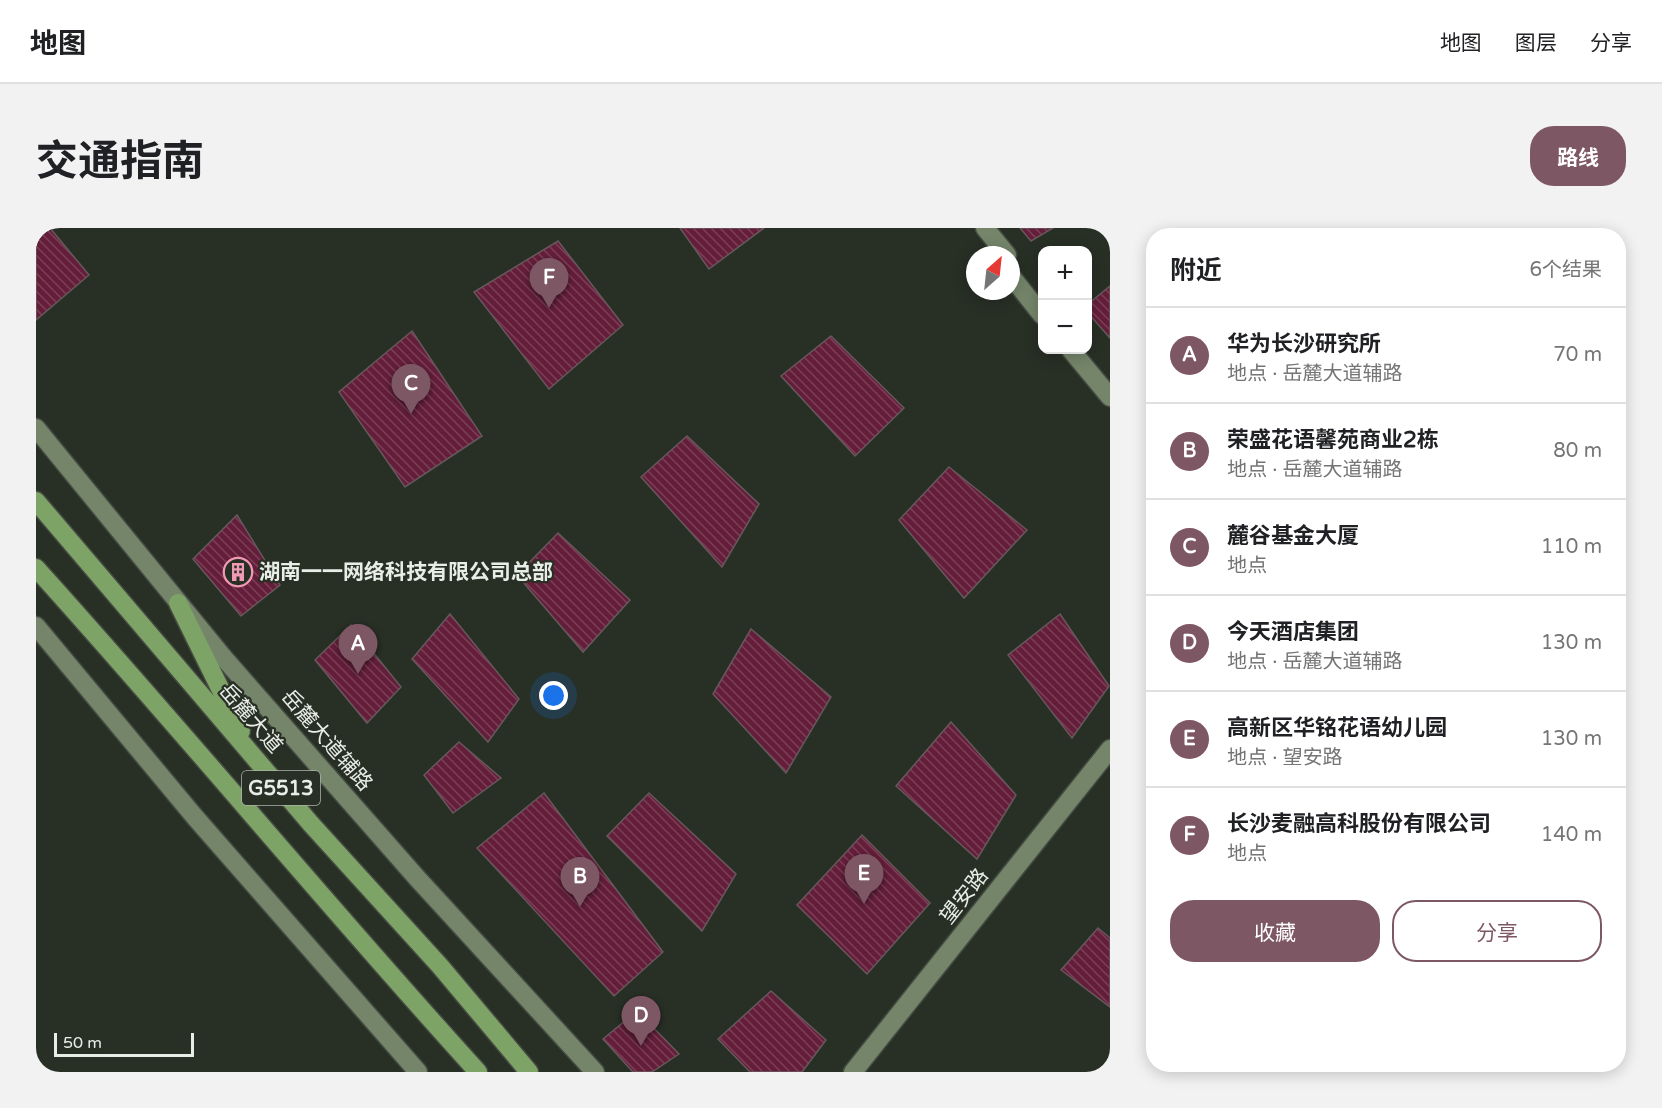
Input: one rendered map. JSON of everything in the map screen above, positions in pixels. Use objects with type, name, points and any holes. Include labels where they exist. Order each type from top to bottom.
[{"type":"highway","name":"岳麓大道","points":[[36,501],[254,756],[440,966],[528,1072]]},
{"type":"highway","name":"G5513","points":[[36,568],[145,689],[263,830],[478,1072]]},
{"type":"highway","points":[[178,603],[254,756]]},
{"type":"main road","points":[[972,228],[987,246]]},
{"type":"main road","points":[[985,228],[1000,246]]},
{"type":"main road","points":[[1020,271],[1038,293]]},
{"type":"main road","points":[[1020,287],[1038,310]]},
{"type":"main road","points":[[1074,354],[1110,397]]},
{"type":"main road","points":[[1087,354],[1110,380]]},
{"type":"main road","name":"岳麓大道辅路","points":[[36,428],[178,603],[417,878],[595,1072]]},
{"type":"main road","points":[[36,626],[194,816],[418,1072]]},
{"type":"main road","name":"望安路","points":[[853,1072],[1110,749]]},
{"type":"main road","name":"望安路","points":[[866,1072],[1110,764]]},
{"type":"building","points":[[36,228],[50,228],[89,275],[36,320]]},
{"type":"building","points":[[680,228],[764,228],[709,269]]},
{"type":"building","points":[[1020,228],[1053,228],[1031,241]]},
{"type":"building","points":[[558,241],[623,325],[549,389],[474,292]]},
{"type":"building","points":[[1110,286],[1110,338],[1092,318],[1092,301]]},
{"type":"building","points":[[412,331],[482,436],[405,487],[339,392]]},
{"type":"building","points":[[831,336],[904,408],[855,456],[781,376]]},
{"type":"building","points":[[687,436],[759,504],[722,567],[641,477]]},
{"type":"building","points":[[949,467],[1027,530],[964,598],[899,520]]},
{"type":"building","name":"湖南一一网络科技有限公司总部","points":[[237,515],[280,585],[241,616],[193,559]]},
{"type":"building","points":[[558,533],[630,600],[583,652],[517,575]]},
{"type":"building","points":[[450,614],[519,699],[488,742],[412,659]]},
{"type":"building","points":[[1060,614],[1109,686],[1072,738],[1008,655]]},
{"type":"building","points":[[351,625],[401,687],[367,723],[315,660]]},
{"type":"building","points":[[751,629],[831,697],[786,773],[713,694]]},
{"type":"building","points":[[951,722],[1016,795],[977,859],[896,786]]},
{"type":"building","points":[[459,742],[501,778],[453,813],[424,775]]},
{"type":"building","points":[[544,793],[663,952],[614,996],[477,848]]},
{"type":"building","points":[[649,793],[736,874],[702,931],[607,836]]},
{"type":"building","points":[[862,835],[930,903],[867,974],[797,905]]},
{"type":"building","points":[[1098,928],[1110,938],[1110,1007],[1061,970]]},
{"type":"building","points":[[771,991],[826,1040],[802,1072],[750,1072],[718,1039]]},
{"type":"building","points":[[637,1011],[679,1054],[652,1072],[633,1072],[603,1039]]},
{"type":"place","name":"长沙麦融高科股份有限公司","points":[[549,308]]},
{"type":"place","name":"麓谷基金大厦","points":[[411,414]]},
{"type":"place","name":"湖南一一网络科技有限公司总部","points":[[238,572]]},
{"type":"place","name":"华为长沙研究所","points":[[358,674]]},
{"type":"place","name":"高新区华铭花语幼儿园","points":[[864,904]]},
{"type":"place","name":"荣盛花语馨苑商业2栋","points":[[580,907]]},
{"type":"place","name":"今天酒店集团","points":[[641,1046]]}]
